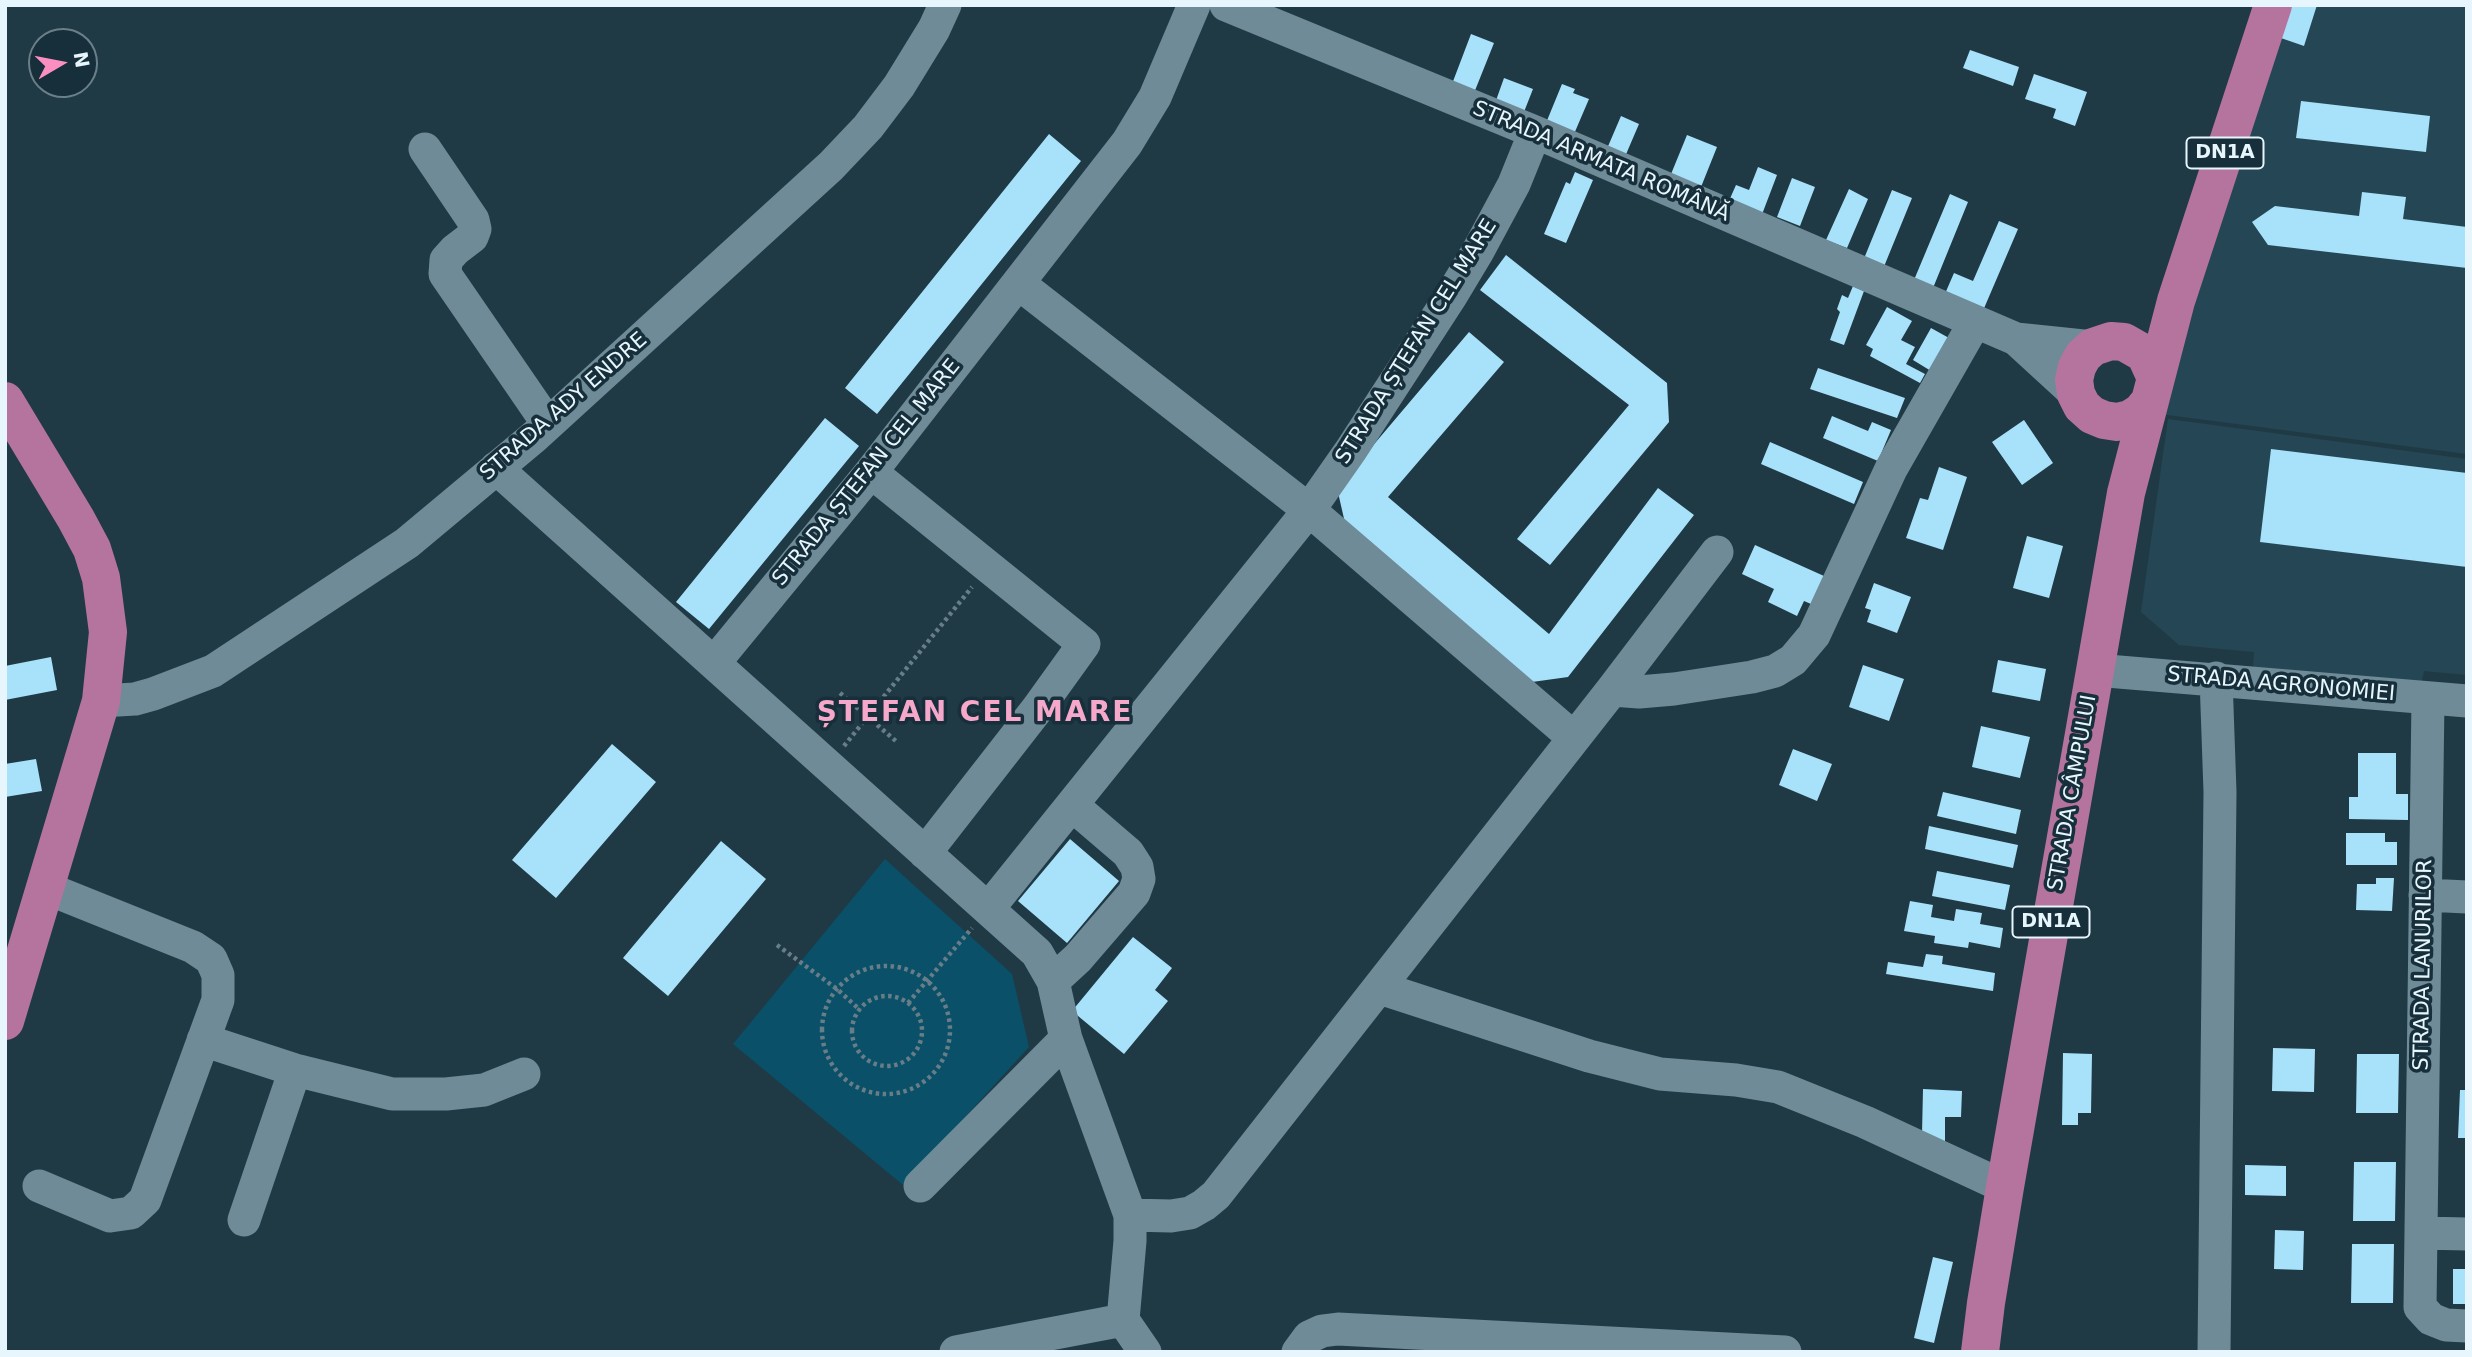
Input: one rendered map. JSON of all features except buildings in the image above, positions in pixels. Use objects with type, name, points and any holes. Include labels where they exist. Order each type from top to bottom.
[{"type":"main road","name":"STRADA CÂMPULUI","points":[[1980,1352],[2005,1187],[2126,493],[2176,301],[2273,5]]},
{"type":"main road","points":[[2126,493],[2113,450],[2084,404],[2074,380],[2077,367],[2083,356],[2102,344],[2151,322],[2176,301]]},
{"type":"main road","points":[[2084,404],[2104,420],[2117,422],[2130,419],[2141,412],[2152,388],[2145,354],[2124,342],[2102,344]]},
{"type":"main road","points":[[5,401],[16,435],[76,519],[92,549],[101,578],[108,632],[102,701],[5,1021]]},
{"type":"street","name":"STRADA ADY ENDRE","points":[[102,701],[153,694],[213,671],[407,543],[454,488],[496,468],[548,424],[821,175],[858,137],[899,86],[934,29],[945,5]]},
{"type":"street","name":"STRADA ȘTEFAN CEL MARE","points":[[714,663],[871,472],[1127,143],[1155,97],[1194,5]]},
{"type":"street","name":"STRADA ARMATA ROMÂNĂ","points":[[1226,5],[1535,132],[2016,339],[2084,404]]},
{"type":"street","name":"STRADA ȘTEFAN CEL MARE","points":[[988,909],[1309,510],[1381,407],[1451,296],[1504,203],[1535,132]]},
{"type":"street","points":[[425,149],[473,220],[475,229],[472,237],[454,250],[446,260],[444,274],[548,424]]},
{"type":"street","points":[[1018,283],[1309,510],[1574,738]]},
{"type":"street","points":[[1612,690],[1639,692],[1674,689],[1752,677],[1775,671],[1793,660],[1814,635],[1891,469],[1975,322]]},
{"type":"street","points":[[2016,339],[2102,344]]},
{"type":"street","points":[[496,468],[1037,953],[1053,981],[1066,1039],[1130,1215],[1122,1320],[1145,1352]]},
{"type":"street","points":[[871,472],[1084,644],[1038,708],[925,853]]},
{"type":"street","points":[[1130,1215],[1171,1216],[1190,1213],[1216,1195],[1380,988],[1717,552]]},
{"type":"street","name":"STRADA AGRONOMIEI","points":[[2095,670],[2467,701]]},
{"type":"street","points":[[2214,1352],[2220,806],[2216,678]]},
{"type":"street","name":"STRADA LANURILOR","points":[[2428,698],[2420,1307],[2431,1320],[2446,1325],[2467,1326]]},
{"type":"street","points":[[1053,981],[1078,958],[1134,893],[1139,879],[1128,853],[1072,805]]},
{"type":"street","points":[[39,1186],[110,1216],[131,1213],[145,1200],[218,1000],[218,975],[211,959],[193,947],[46,888]]},
{"type":"street","points":[[2425,895],[2467,897]]},
{"type":"street","points":[[1380,988],[1589,1056],[1660,1074],[1736,1080],[1778,1087],[1865,1122],[2005,1187]]},
{"type":"street","points":[[920,1186],[1066,1039]]},
{"type":"street","points":[[203,1040],[295,1070],[392,1094],[446,1094],[484,1090],[524,1074]]},
{"type":"street","points":[[244,1220],[295,1070]]},
{"type":"street","points":[[2421,1233],[2467,1234]]},
{"type":"street","points":[[956,1352],[1122,1320]]},
{"type":"street","points":[[1298,1352],[1309,1337],[1322,1331],[1338,1329],[1785,1352]]},
{"type":"path","points":[[828,765],[988,567]]},
{"type":"path","points":[[840,693],[897,742]]},
{"type":"path","points":[[908,1003],[988,909]]},
{"type":"path","points":[[777,945],[860,1010]]},
{"type":"path","points":[[890,965],[910,970],[927,980],[940,995],[949,1014],[950,1034],[946,1054],[936,1071],[921,1084],[902,1092],[882,1094],[863,1090],[845,1079],[832,1064],[824,1046],[822,1026],[826,1006],[836,989],[852,975],[870,967],[890,965]]},
{"type":"path","points":[[878,998],[898,998],[908,1003],[921,1022],[922,1034],[913,1055],[892,1066],[880,1066],[869,1061],[855,1043],[854,1020],[860,1010],[878,998]]},
{"type":"shaded area","points":[[2290,5],[2467,5],[2467,454],[2160,414]]},
{"type":"shaded area","points":[[2168,419],[2467,459],[2467,675],[2424,671],[2421,685],[2253,669],[2254,652],[2179,645],[2141,612]]},
{"type":"shaded area","points":[[885,859],[1012,974],[1029,1047],[903,1185],[733,1044]]},
{"type":"district","name":"ȘTEFAN CEL MARE","points":[[975,714]]}]
